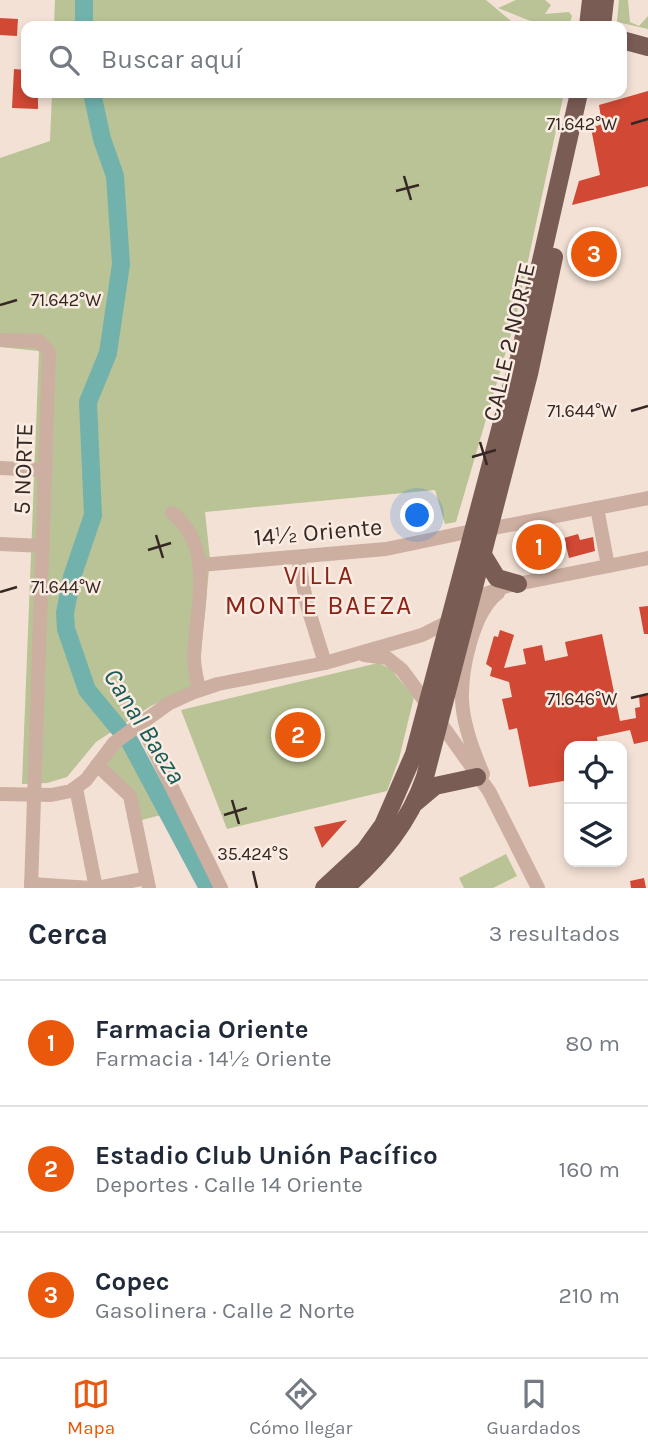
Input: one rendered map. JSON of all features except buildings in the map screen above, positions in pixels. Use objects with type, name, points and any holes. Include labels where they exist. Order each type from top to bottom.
[{"type":"main road","points":[[589,21],[591,0]]},
{"type":"main road","points":[[603,21],[605,0]]},
{"type":"main road","points":[[627,41],[648,47]]},
{"type":"main road","name":"CALLE 2 NORTE","points":[[414,804],[440,723],[483,555],[480,530],[578,98]]},
{"type":"main road","name":"CALLE 2 NORTE","points":[[324,888],[365,850],[383,825],[409,770],[448,622],[480,530],[540,325],[587,98]]},
{"type":"main road","points":[[483,555],[497,578],[513,585]]},
{"type":"main road","points":[[345,888],[390,843],[414,804],[435,786],[477,777]]},
{"type":"street","name":"5 NORTE","points":[[0,340],[39,341],[46,345],[50,352],[31,886]]},
{"type":"street","points":[[0,468],[46,470]]},
{"type":"street","name":"14½ Oriente","points":[[204,564],[386,549],[648,498]]},
{"type":"street","points":[[597,508],[608,566]]},
{"type":"street","points":[[172,513],[181,520],[204,564],[194,661],[199,690]]},
{"type":"street","points":[[0,544],[43,546]]},
{"type":"street","points":[[298,558],[307,605],[325,663]]},
{"type":"street","points":[[0,794],[35,796],[58,794],[76,788],[114,743],[168,704],[199,690],[325,663],[422,635],[448,622],[471,602],[513,585],[648,558]]},
{"type":"street","points":[[513,585],[483,608],[470,645],[462,699],[469,739],[489,791],[538,888]]},
{"type":"street","points":[[352,656],[387,658],[402,670],[489,791]]},
{"type":"street","points":[[135,727],[221,888]]},
{"type":"street","points":[[31,886],[94,888],[148,883],[130,796],[97,765]]},
{"type":"street","points":[[76,788],[94,888]]},
{"type":"green space","points":[[55,0],[486,0],[511,21],[54,21]]},
{"type":"green space","points":[[516,0],[545,0],[551,5],[545,14],[569,12],[572,16],[570,21],[530,21],[498,8]]},
{"type":"green space","points":[[619,0],[628,0],[630,22],[639,26],[648,16],[648,29],[627,24],[627,21],[617,21]]},
{"type":"green space","points":[[52,98],[563,98],[516,317],[456,522],[445,524],[435,490],[205,512],[210,559],[200,665],[203,681],[151,706],[96,742],[67,777],[47,783],[22,784],[39,351],[0,347],[0,158],[50,141]]},
{"type":"green space","points":[[378,663],[391,669],[414,697],[399,759],[387,791],[227,829],[181,710]]},
{"type":"green space","points":[[121,741],[161,815],[138,821],[102,766]]},
{"type":"green space","points":[[506,854],[517,876],[493,888],[464,888],[459,878]]},
{"type":"waterway","name":"Canal Baeza","points":[[84,0],[84,21]]},
{"type":"waterway","name":"Canal Baeza","points":[[93,98],[102,139],[115,176],[121,264],[108,353],[88,402],[93,515],[72,577],[65,613],[66,629],[87,690],[130,742],[208,888]]},
{"type":"place","name":"Copec","points":[[594,254]]},
{"type":"place","name":"Farmacia Oriente","points":[[539,547]]},
{"type":"place","name":"Estadio Club Unión Pacífico","points":[[298,735]]},
{"type":"district","name":"VILLA MONTE BAEZA","points":[[319,590]]}]
